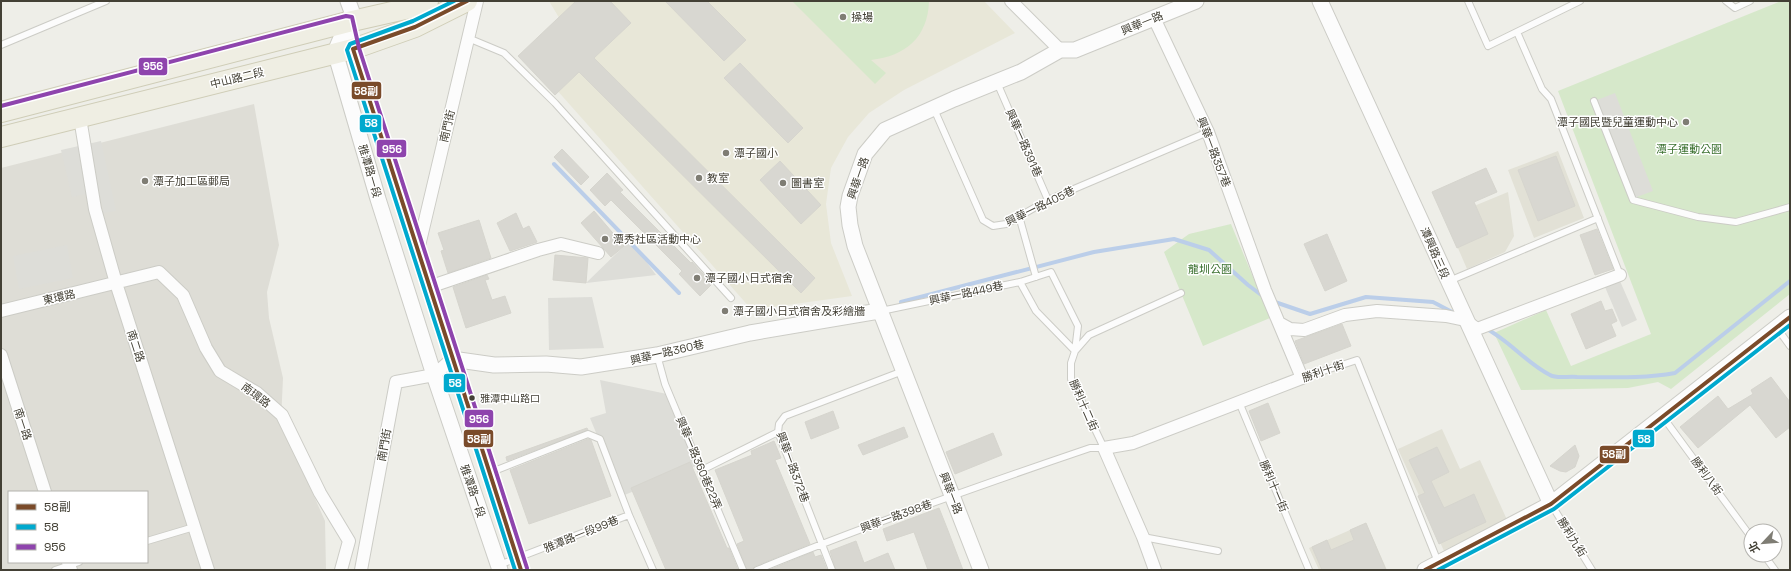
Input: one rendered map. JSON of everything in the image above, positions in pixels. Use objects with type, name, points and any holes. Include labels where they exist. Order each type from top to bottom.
[{"type":"main road","points":[[1,112],[348,22],[414,7],[428,1]]},
{"type":"main road","name":"中山路二段","points":[[1,137],[344,51],[415,27],[440,16],[467,1]]},
{"type":"street","name":"雅潭路一段","points":[[348,1],[352,12],[348,22],[344,51],[378,200],[434,375],[500,568]]},
{"type":"street","name":"南門街","points":[[417,252],[477,1]]},
{"type":"street","points":[[1011,1],[1060,50]]},
{"type":"street","name":"興華一路","points":[[981,570],[855,246],[850,225],[848,207],[850,196],[865,154],[885,130],[1021,72],[1060,50],[1075,50],[1196,1]]},
{"type":"street","name":"潭興路三段","points":[[1320,1],[1551,504]]},
{"type":"street","name":"興華一路357巷","points":[[1154,18],[1208,132],[1265,290],[1279,323]]},
{"type":"street","name":"雅潭路一段","points":[[344,51],[429,287],[519,564]]},
{"type":"street","name":"南二路","points":[[80,118],[95,209],[116,283],[208,570]]},
{"type":"street","points":[[429,287],[538,250],[561,244],[598,253]]},
{"type":"street","name":"南環路","points":[[116,283],[159,272],[183,295],[206,348],[220,371],[257,393],[282,415],[320,493],[349,541],[341,570]]},
{"type":"street","points":[[1279,323],[1290,329],[1304,330],[1345,315],[1377,312],[1446,316],[1463,315],[1477,329],[1620,275]]},
{"type":"street","name":"東環路","points":[[1,311],[116,283]]},
{"type":"street","name":"興華一路360巷","points":[[452,359],[494,365],[546,364],[581,367],[657,355],[750,332],[879,311]]},
{"type":"street","points":[[1432,567],[1551,504],[1790,317]]},
{"type":"street","points":[[1279,323],[1302,378]]},
{"type":"street","name":"南一路","points":[[1,355],[45,491]]},
{"type":"street","points":[[434,375],[452,359]]},
{"type":"street","name":"南門街","points":[[361,570],[396,382],[434,375]]},
{"type":"street","name":"勝利十街","points":[[1104,448],[1133,443],[1302,378]]},
{"type":"street","name":"勝利十二街","points":[[1104,448],[1143,537],[1155,570]]},
{"type":"lane","points":[[1,45],[106,1]]},
{"type":"lane","points":[[1468,1],[1488,46],[1580,1]]},
{"type":"lane","points":[[1726,1],[1735,8],[1750,1]]},
{"type":"lane","points":[[1517,32],[1542,89],[1551,99],[1620,275]]},
{"type":"lane","points":[[468,38],[504,53],[510,58],[555,103],[731,298]]},
{"type":"lane","name":"興華一路391巷","points":[[999,87],[1048,200]]},
{"type":"lane","points":[[1594,101],[1633,200],[1698,217],[1736,222],[1790,207]]},
{"type":"lane","name":"興華一路405巷","points":[[934,108],[984,220],[993,226],[1006,224],[1048,200],[1208,132]]},
{"type":"lane","points":[[1019,216],[1030,259],[1036,274]]},
{"type":"lane","points":[[1448,282],[1598,218]]},
{"type":"lane","name":"興華一路449巷","points":[[879,311],[1020,282],[1036,274],[1051,272],[1078,326],[1075,351]]},
{"type":"lane","points":[[1020,282],[1036,311],[1075,351]]},
{"type":"lane","name":"勝利十二街","points":[[1104,448],[1070,379],[1071,363],[1075,351],[1089,335],[1182,293]]},
{"type":"lane","points":[[1777,328],[1790,346]]},
{"type":"lane","name":"興華一路360巷22弄","points":[[657,355],[664,384],[702,470],[743,570]]},
{"type":"lane","name":"勝利十街","points":[[1302,378],[1358,360],[1432,567]]},
{"type":"lane","name":"興華一路372巷","points":[[832,570],[778,432],[779,424],[785,416],[903,371]]},
{"type":"lane","name":"勝利十一街","points":[[1239,402],[1309,570]]},
{"type":"lane","name":"勝利八街","points":[[1662,416],[1743,526]]},
{"type":"lane","points":[[702,470],[778,432]]},
{"type":"lane","points":[[489,473],[588,434],[600,439],[628,515]]},
{"type":"lane","name":"興華一路398巷","points":[[757,570],[821,544],[952,496],[1090,448],[1104,448]]},
{"type":"lane","name":"勝利九街","points":[[1551,504],[1592,570]]},
{"type":"lane","name":"雅潭路一段99巷","points":[[500,568],[519,564],[628,515],[653,570]]},
{"type":"lane","points":[[148,541],[194,527]]},
{"type":"lane","points":[[1143,537],[1218,550]]},
{"type":"lane","points":[[55,570],[72,565]]},
{"type":"shaded area","name":"潭子國小","points":[[549,1],[984,1],[1015,33],[904,90],[869,113],[848,137],[831,168],[826,204],[831,243],[852,296],[752,310],[524,53],[561,21]]},
{"type":"shaded area","points":[[1615,93],[1653,191],[1634,198],[1597,100]]},
{"type":"shaded area","points":[[254,104],[279,245],[267,292],[269,318],[283,378],[281,421],[325,521],[326,570],[1,570],[1,168]]},
{"type":"shaded area","points":[[101,141],[116,211],[104,213],[99,191],[72,197],[61,150]]},
{"type":"shaded area","points":[[1558,151],[1584,218],[1534,238],[1508,170]]},
{"type":"shaded area","points":[[1508,192],[1514,236],[1505,252],[1467,269],[1445,218]]},
{"type":"shaded area","points":[[630,239],[656,275],[586,283],[624,246]]},
{"type":"shaded area","points":[[67,245],[73,278],[19,289],[13,256]]},
{"type":"shaded area","points":[[1620,281],[1637,320],[1622,327],[1605,287]]},
{"type":"shaded area","points":[[592,297],[604,348],[549,350],[548,298]]},
{"type":"shaded area","points":[[600,380],[667,394],[698,465],[622,496],[590,418],[606,413]]},
{"type":"shaded area","points":[[1442,429],[1460,469],[1480,460],[1508,522],[1444,551],[1398,449]]},
{"type":"shaded area","points":[[1366,523],[1387,570],[1319,570],[1309,548]]},
{"type":"green space","points":[[792,1],[929,1],[928,14],[924,25],[913,42],[895,54],[884,58],[871,60],[886,73],[875,84]]},
{"type":"green space","name":"潭子運動公園","points":[[1781,1],[1790,1],[1790,294],[1671,389],[1658,382],[1628,388],[1521,390],[1494,333],[1546,310],[1571,366],[1651,334],[1558,91]]},
{"type":"green space","name":"龍圳公園","points":[[1231,224],[1270,318],[1203,346],[1164,252],[1189,234]]},
{"type":"building","points":[[576,1],[610,1],[631,23],[594,58],[815,278],[801,293],[579,72],[555,95],[518,56]]},
{"type":"building","points":[[665,1],[707,1],[746,40],[724,61]]},
{"type":"building","points":[[740,63],[803,128],[788,143],[724,78]]},
{"type":"building","points":[[562,149],[589,177],[581,185],[554,157]]},
{"type":"building","points":[[1556,156],[1575,206],[1538,221],[1518,170]]},
{"type":"building","points":[[780,161],[821,205],[801,224],[760,180]]},
{"type":"building","points":[[1486,168],[1497,192],[1474,202],[1488,234],[1457,248],[1432,192]]},
{"type":"building","points":[[607,173],[623,190],[620,192],[691,263],[692,262],[712,284],[700,296],[679,274],[682,271],[611,200],[605,206],[590,190]]},
{"type":"building","name":"潭秀社區活動中心","points":[[594,211],[624,246],[611,257],[581,223]]},
{"type":"building","points":[[516,213],[523,229],[529,226],[537,242],[510,251],[497,223]]},
{"type":"building","points":[[479,220],[491,258],[448,273],[441,251],[444,250],[438,233]]},
{"type":"building","points":[[1597,229],[1613,269],[1595,275],[1580,235]]},
{"type":"building","points":[[1327,234],[1347,281],[1325,291],[1304,244]]},
{"type":"building","points":[[555,255],[588,258],[586,283],[553,280]]},
{"type":"building","points":[[487,275],[489,279],[485,280],[492,300],[505,296],[511,313],[466,328],[453,287]]},
{"type":"building","points":[[1601,301],[1605,311],[1612,309],[1617,321],[1611,324],[1616,336],[1586,349],[1571,314]]},
{"type":"building","points":[[1342,324],[1351,346],[1304,364],[1295,341]]},
{"type":"building","points":[[1771,377],[1790,402],[1790,427],[1776,438],[1750,405],[1698,448],[1680,427],[1718,396],[1728,409],[1753,394],[1751,390]]},
{"type":"building","points":[[1268,403],[1280,433],[1261,441],[1249,411]]},
{"type":"building","points":[[833,411],[839,428],[811,439],[805,422]]},
{"type":"building","points":[[904,427],[908,437],[863,455],[858,445]]},
{"type":"building","points":[[587,428],[588,430],[507,461],[506,457]]},
{"type":"building","points":[[993,433],[1002,455],[955,474],[946,452]]},
{"type":"building","points":[[588,439],[591,440],[611,496],[529,524],[510,470]]},
{"type":"building","points":[[774,441],[781,458],[775,460],[810,544],[755,566],[753,570],[747,570],[737,544],[744,541],[715,470],[752,455],[751,451]]},
{"type":"building","points":[[1575,445],[1579,456],[1575,467],[1566,472],[1550,466]]},
{"type":"building","points":[[1437,447],[1449,472],[1431,481],[1444,508],[1474,494],[1486,522],[1439,544],[1418,496],[1425,493],[1409,460]]},
{"type":"building","points":[[690,462],[738,570],[666,570],[631,488]]},
{"type":"building","points":[[939,508],[963,570],[928,570],[914,532],[887,541],[883,529]]},
{"type":"building","points":[[1366,523],[1386,570],[1322,570],[1312,547],[1327,540],[1331,550],[1354,540],[1350,530]]},
{"type":"building","points":[[856,541],[864,563],[888,553],[895,570],[836,570],[830,551]]},
{"type":"building","points":[[813,552],[815,557],[821,555],[827,570],[769,570]]},
{"type":"waterway","points":[[554,164],[679,293]]},
{"type":"waterway","points":[[901,302],[1094,252],[1174,239],[1209,250],[1248,285],[1264,297]]},
{"type":"waterway","points":[[1485,328],[1494,333],[1541,370],[1553,376],[1626,377],[1663,375],[1675,373],[1790,281]]},
{"type":"waterway","points":[[1272,301],[1310,314],[1366,297],[1433,302],[1454,313]]},
{"type":"transit line","name":"58","points":[[454,1],[413,21],[350,44],[347,50],[515,570]]},
{"type":"transit line","name":"58副","points":[[467,1],[415,27],[353,49],[521,570]]},
{"type":"transit line","name":"956","points":[[1,106],[346,16],[352,17],[359,48],[527,568]]},
{"type":"transit line","name":"58副","points":[[1425,570],[1551,504],[1790,317]]},
{"type":"transit line","name":"58","points":[[1438,570],[1554,509],[1790,325]]},
{"type":"place","name":"操場","points":[[843,17]]},
{"type":"place","name":"潭子國民暨兒童運動中心","points":[[1686,122]]},
{"type":"place","name":"潭子國小","points":[[726,153]]},
{"type":"place","name":"教室","points":[[699,178]]},
{"type":"place","name":"潭子加工區郵局","points":[[145,181]]},
{"type":"place","name":"圖書室","points":[[783,183]]},
{"type":"place","name":"潭秀社區活動中心","points":[[605,239]]},
{"type":"place","name":"潭子國小日式宿舍","points":[[697,278]]},
{"type":"place","name":"潭子國小日式宿舍及彩繪牆","points":[[725,311]]},
{"type":"place","name":"雅潭中山路口","points":[[472,398]]}]
